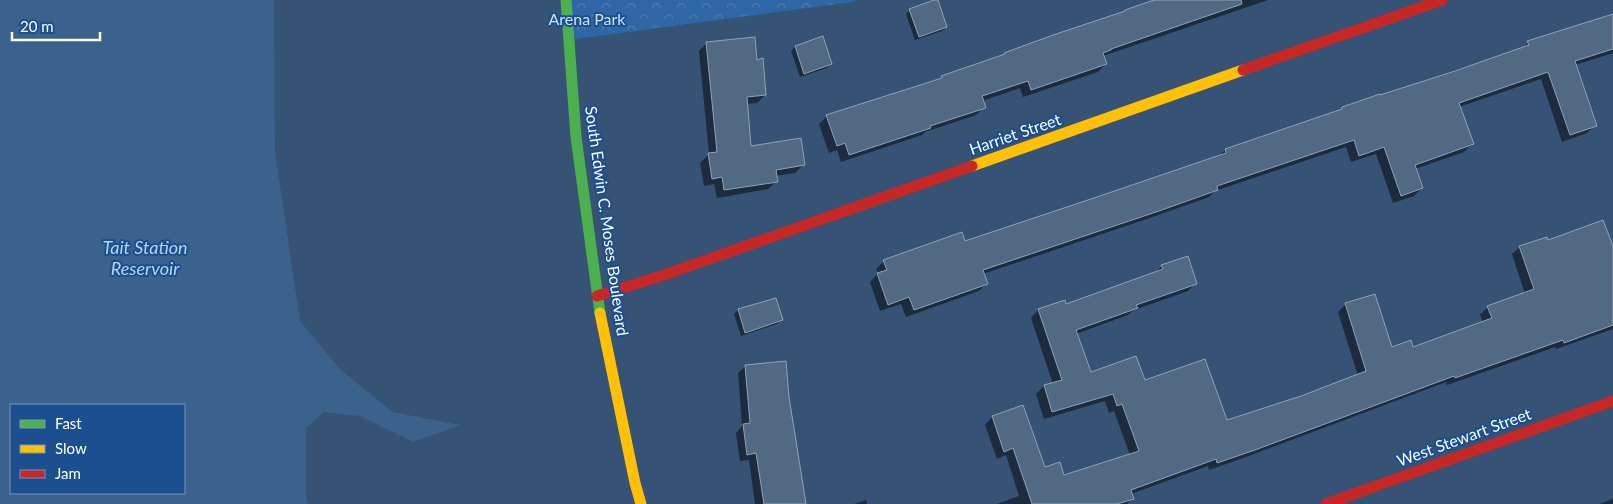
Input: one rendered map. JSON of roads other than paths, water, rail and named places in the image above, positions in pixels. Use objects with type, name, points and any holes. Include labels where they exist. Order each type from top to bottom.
[{"type":"street","name":"South Edwin C. Moses Boulevard","points":[[566,0],[576,137],[597,296],[635,483],[641,504]]},
{"type":"street","name":"Harriet Street","points":[[597,296],[659,277],[1442,0]]},
{"type":"street","name":"West Stewart Street","points":[[1326,504],[1613,401]]},
{"type":"water","name":"Tait Station Reservoir","points":[[0,0],[274,0],[275,151],[300,321],[340,369],[392,412],[461,425],[413,442],[360,416],[324,412],[306,428],[306,495],[308,504],[0,504]]},
{"type":"park label","name":"Arena Park","points":[[587,19]]}]
